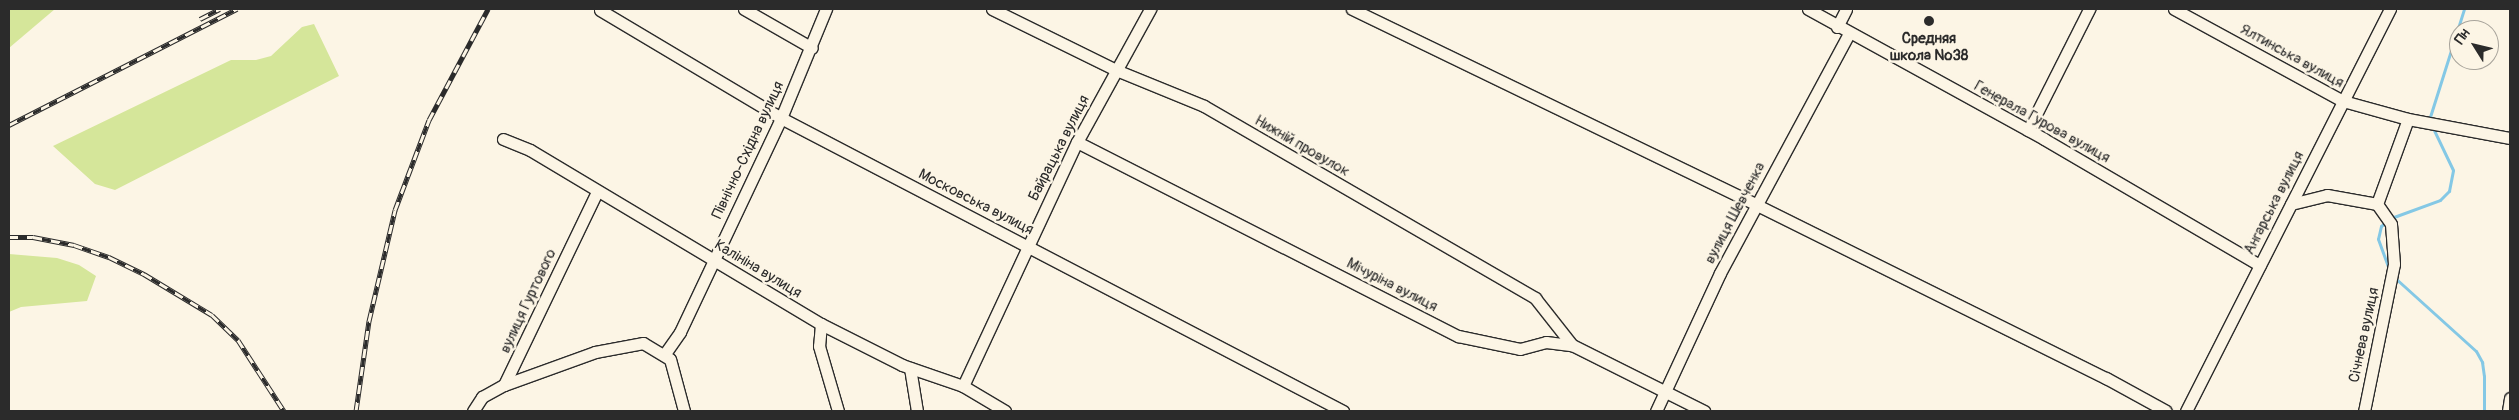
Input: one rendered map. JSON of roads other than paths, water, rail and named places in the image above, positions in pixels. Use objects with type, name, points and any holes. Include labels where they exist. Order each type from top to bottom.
[{"type":"street","points":[[744,9],[812,48]]},
{"type":"street","name":"Північно-Східна вулиця","points":[[667,357],[781,118],[812,48],[826,9]]},
{"type":"street","name":"Нижній провулок","points":[[992,9],[1116,70],[1204,106],[1535,298],[1572,345]]},
{"type":"street","name":"Байрацька вулиця","points":[[963,386],[1077,142],[1150,9]]},
{"type":"street","points":[[1352,9],[1757,205],[2106,378],[2166,411]]},
{"type":"street","name":"Генерала Гурова вулиця","points":[[1808,9],[1848,33],[2028,130],[2260,264]]},
{"type":"street","points":[[1837,26],[1846,9]]},
{"type":"street","points":[[2028,130],[2089,9]]},
{"type":"street","name":"Ялтинська вулиця","points":[[2174,9],[2343,101],[2408,119],[2510,138]]},
{"type":"street","name":"Ангарська вулиця","points":[[2186,411],[2390,9]]},
{"type":"street","name":"Московська вулиця","points":[[600,10],[781,118],[1343,411]]},
{"type":"street","name":"вулиця Шевченка","points":[[1656,411],[1720,273],[1848,33]]},
{"type":"street","points":[[2291,204],[2327,195],[2380,208],[2408,119]]},
{"type":"street","name":"Калініна вулиця","points":[[502,139],[530,150],[597,192],[821,324],[910,368],[963,386],[979,398],[1005,411]]},
{"type":"street","name":"Мічуріна вулиця","points":[[1077,142],[1458,336],[1520,349],[1546,342],[1572,345],[1704,411]]},
{"type":"street","name":"вулиця Гуртового","points":[[504,385],[597,192]]},
{"type":"street","name":"Січнева вулиця","points":[[2364,411],[2394,264],[2391,224],[2380,208]]},
{"type":"street","points":[[821,324],[819,346],[838,411]]},
{"type":"street","points":[[473,411],[482,397],[504,385],[614,347],[644,344],[667,357],[684,411]]},
{"type":"street","points":[[910,368],[917,411]]},
{"type":"street","points":[[979,398],[983,411]]},
{"type":"street","points":[[2508,411],[2510,398]]},
{"type":"waterway","points":[[2429,120],[2464,9]]},
{"type":"waterway","points":[[2391,218],[2440,200],[2449,191],[2453,170],[2432,126]]},
{"type":"waterway","points":[[2386,222],[2381,226],[2378,239],[2389,270]]},
{"type":"waterway","points":[[2394,277],[2476,351],[2482,362],[2484,376],[2484,411]]},
{"type":"railway","points":[[200,19],[220,9]]},
{"type":"railway","points":[[9,125],[237,9]]},
{"type":"railway","points":[[356,411],[369,321],[395,210],[429,120],[488,9]]},
{"type":"railway","points":[[9,237],[33,237],[74,245],[109,257],[144,274],[212,315],[238,340],[284,411]]},
{"type":"place","name":"Средняя школа №38","points":[[1929,21]]}]
